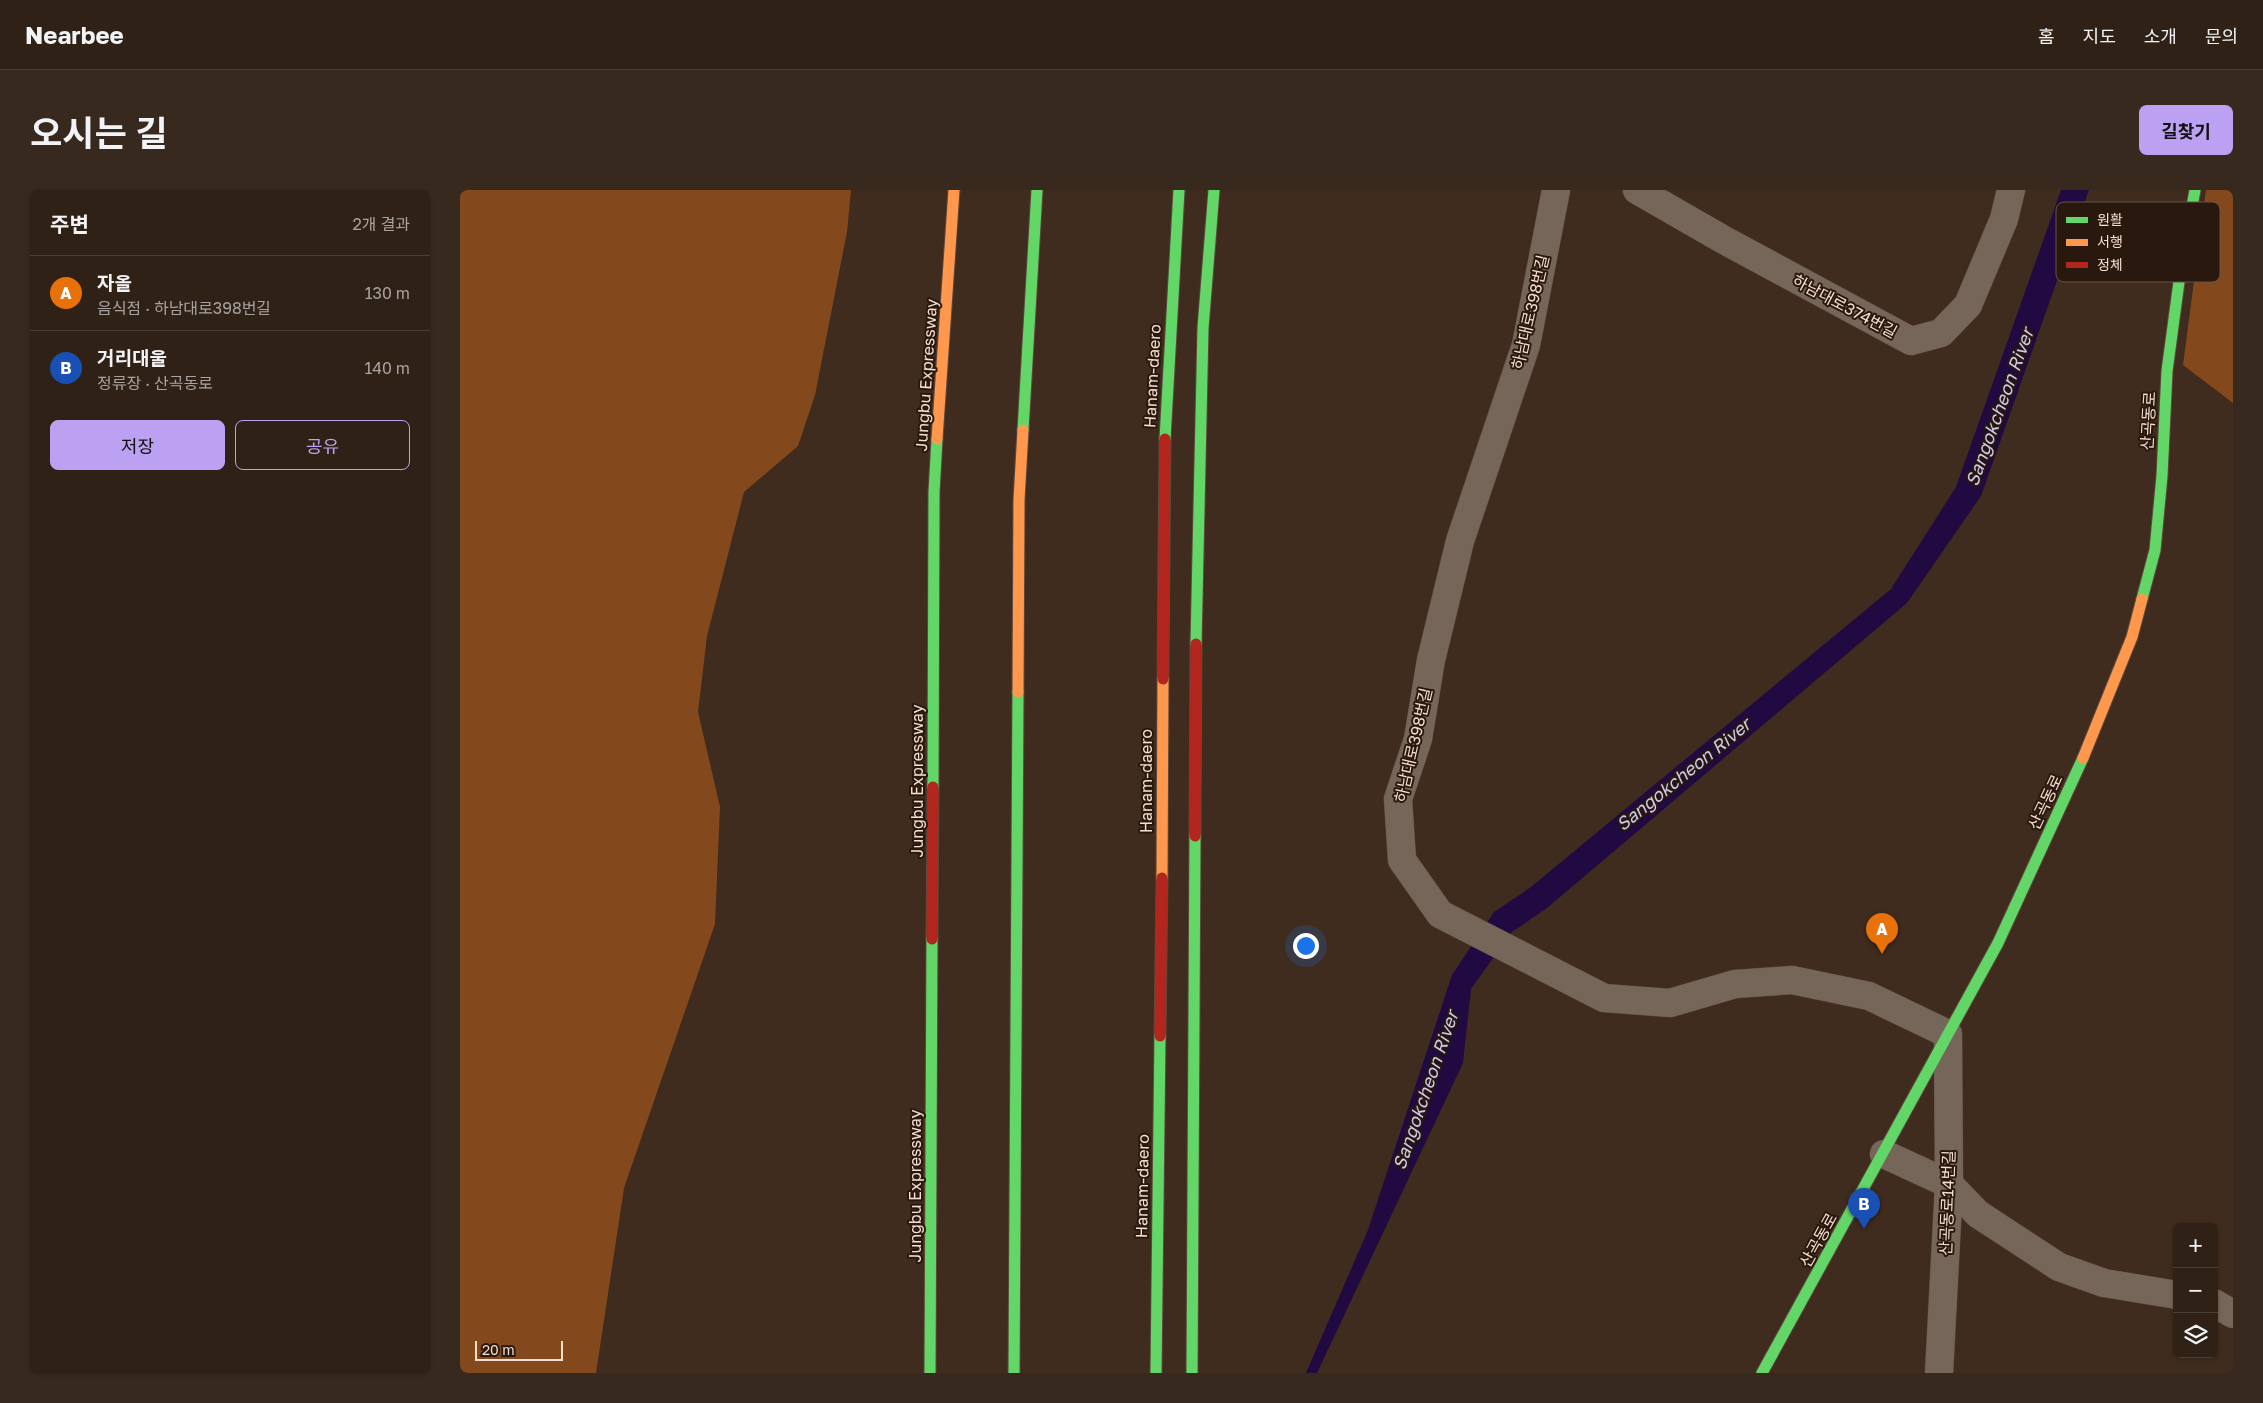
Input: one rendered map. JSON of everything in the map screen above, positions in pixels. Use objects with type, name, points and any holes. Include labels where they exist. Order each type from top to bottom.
[{"type":"main road","name":"Jungbu Expressway","points":[[930,1373],[934,492],[954,190]]},
{"type":"main road","points":[[1014,1373],[1019,500],[1037,190]]},
{"type":"main road","name":"Hanam-daero","points":[[1156,1373],[1165,428],[1179,190]]},
{"type":"main road","points":[[1192,1373],[1196,628],[1203,328],[1214,190]]},
{"type":"main road","name":"산곡동로","points":[[1762,1373],[1884,1154],[2002,934],[2082,760],[2132,637],[2155,550],[2162,476],[2167,371],[2178,282]]},
{"type":"street","name":"하남대로398번길","points":[[1556,190],[1526,345],[1460,541],[1431,660],[1418,739],[1398,799],[1402,860],[1440,914],[1604,998],[1670,1003],[1735,984],[1792,980],[1869,996],[1948,1034]]},
{"type":"street","name":"하남대로374번길","points":[[1637,190],[1724,240],[1911,341],[1941,333],[1968,305],[2004,218],[2010,190]]},
{"type":"street","name":"산곡동로14번길","points":[[1939,1373],[1949,1184],[1948,1034]]},
{"type":"street","points":[[1884,1154],[1949,1184],[1978,1214],[2059,1268],[2104,1283],[2173,1294]]},
{"type":"street","points":[[2218,1305],[2233,1314]]},
{"type":"shaded area","points":[[460,190],[851,190],[847,232],[815,395],[798,446],[744,492],[707,636],[698,712],[720,807],[715,924],[624,1188],[596,1373],[460,1373]]},
{"type":"shaded area","points":[[2206,190],[2233,190],[2233,403],[2183,365],[2194,282],[2220,282],[2220,202],[2204,202]]},
{"type":"water","name":"Sangokcheon River","points":[[2061,190],[2089,190],[2085,202],[2057,202]]},
{"type":"water","name":"Sangokcheon River","points":[[2056,204],[2057,282],[1981,496],[1907,603],[1547,908],[1512,932],[1471,989],[1463,1063],[1317,1373],[1306,1373],[1368,1230],[1452,975],[1494,912],[1531,887],[1891,589],[1956,487]]},
{"type":"traffic: fast","points":[[1023,430],[1037,190]]},
{"type":"traffic: fast","points":[[1165,439],[1179,190]]},
{"type":"traffic: fast","points":[[1196,644],[1203,328],[1214,190]]},
{"type":"traffic: fast","points":[[2193,202],[2195,190]]},
{"type":"traffic: fast","points":[[2142,599],[2155,550],[2162,476],[2167,371],[2179,282]]},
{"type":"traffic: fast","points":[[933,787],[934,492],[937,439]]},
{"type":"traffic: fast","points":[[1014,1373],[1018,692]]},
{"type":"traffic: fast","points":[[1762,1373],[1998,943],[2083,758]]},
{"type":"traffic: fast","points":[[1192,1373],[1195,836]]},
{"type":"traffic: fast","points":[[930,1373],[932,939]]},
{"type":"traffic: fast","points":[[1156,1373],[1160,1036]]},
{"type":"traffic: slow","points":[[937,439],[954,190]]},
{"type":"traffic: slow","points":[[1018,692],[1019,500],[1023,430]]},
{"type":"traffic: slow","points":[[2083,758],[2132,637],[2142,599]]},
{"type":"traffic: slow","points":[[1162,878],[1163,679]]},
{"type":"traffic: jam","points":[[1163,679],[1165,439]]},
{"type":"traffic: jam","points":[[1195,836],[1196,644]]},
{"type":"traffic: jam","points":[[932,939],[933,787]]},
{"type":"traffic: jam","points":[[1160,1036],[1162,878]]},
{"type":"place","name":"자올","points":[[1882,954]]},
{"type":"place","name":"거리대울","points":[[1864,1229]]}]
